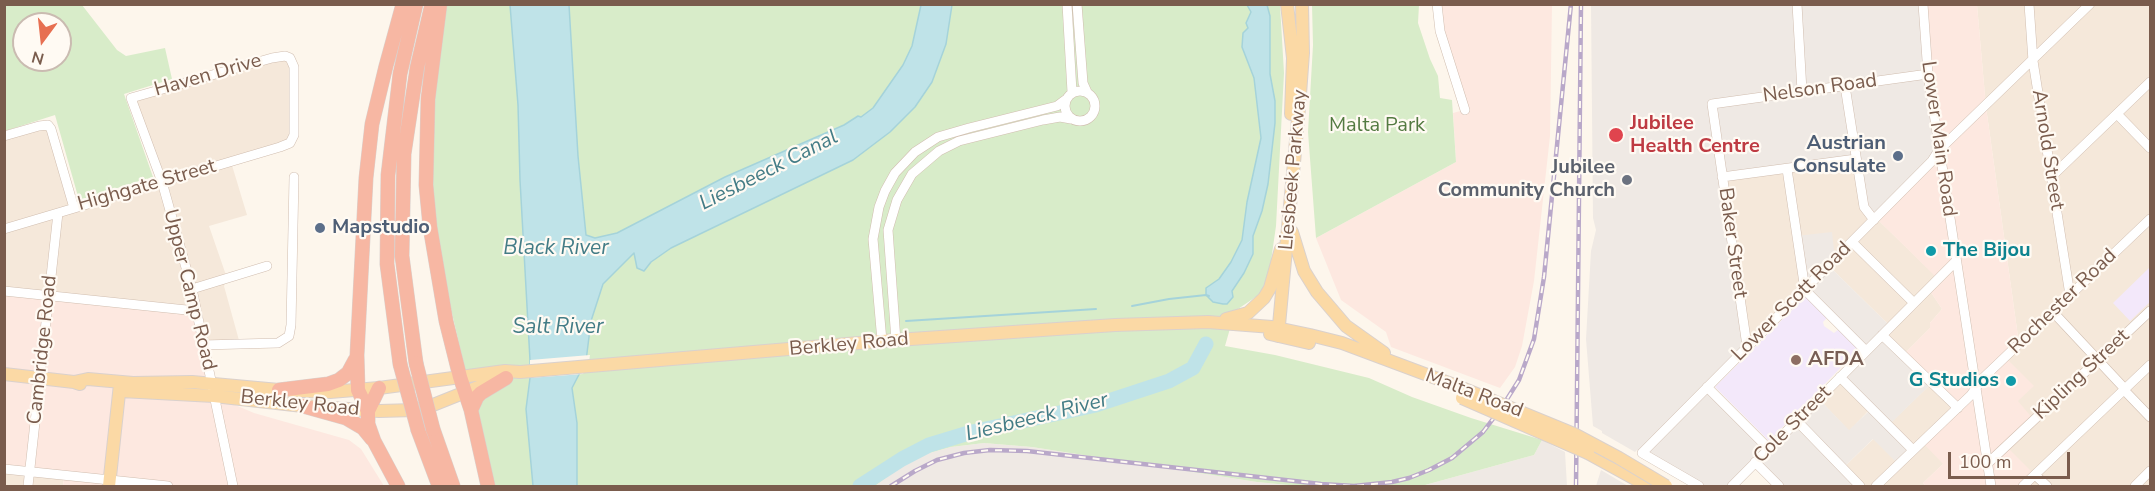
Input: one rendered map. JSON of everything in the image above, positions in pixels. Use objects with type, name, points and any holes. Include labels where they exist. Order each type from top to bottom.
[{"type":"highway","points":[[398,486],[374,441],[368,424],[368,411],[358,390],[357,355],[366,178],[372,124],[403,4]]},
{"type":"highway","points":[[416,4],[400,74],[388,175],[387,264],[400,364],[418,430],[439,486]]},
{"type":"highway","points":[[432,4],[417,68],[404,154],[402,256],[416,363],[433,429],[453,486]]},
{"type":"highway","points":[[440,4],[428,99],[426,185],[436,267],[460,377],[471,410],[488,486]]},
{"type":"highway","points":[[279,390],[339,381],[353,367],[357,355]]},
{"type":"highway","points":[[471,410],[481,393],[506,378]]},
{"type":"highway","points":[[368,411],[379,388]]},
{"type":"highway","points":[[303,406],[346,418],[363,428],[374,441]]},
{"type":"main road","name":"Liesbeek Parkway","points":[[1275,331],[1288,183],[1293,58],[1287,4]]},
{"type":"main road","name":"Liesbeek Parkway","points":[[1275,331],[1290,219],[1303,53],[1302,4]]},
{"type":"main road","points":[[1290,219],[1304,271],[1331,310],[1354,333],[1379,350],[1433,377]]},
{"type":"main road","points":[[1208,322],[1242,316],[1260,303],[1270,288],[1281,248]]},
{"type":"main road","name":"Berkley Road","points":[[4,374],[74,381],[87,387],[211,383],[322,393],[379,388],[505,371],[523,372],[882,341],[1115,325],[1208,322],[1275,331]]},
{"type":"main road","name":"Berkley Road","points":[[1179,323],[1275,331]]},
{"type":"main road","name":"Malta Road","points":[[1275,331],[1342,343],[1433,377],[1618,468],[1648,486]]},
{"type":"main road","name":"Malta Road","points":[[1275,331],[1349,352],[1574,434],[1666,486]]},
{"type":"main road","name":"Berkley Road","points":[[120,387],[303,406],[368,411],[415,410],[523,372]]},
{"type":"main road","points":[[109,483],[120,387]]},
{"type":"street","points":[[1067,4],[1072,92]]},
{"type":"street","points":[[896,341],[888,230],[897,200],[912,174],[939,151],[959,141],[1051,118],[1071,118],[1082,121],[1090,117],[1095,104],[1083,83],[1077,4]]},
{"type":"street","points":[[1437,4],[1440,31],[1465,110]]},
{"type":"street","points":[[1797,4],[1802,92]]},
{"type":"street","name":"Lower Main Road","points":[[1923,4],[1928,74],[1991,486]]},
{"type":"street","name":"Arnold Street","points":[[2029,4],[2033,61],[2070,295]]},
{"type":"street","name":"Lower Scott Road","points":[[1700,486],[1642,453],[1932,161],[1939,150],[2090,4]]},
{"type":"street","name":"Haven Drive","points":[[131,98],[285,56],[290,58],[294,67],[294,135],[290,143]]},
{"type":"street","name":"Nelson Road","points":[[1712,104],[1928,74]]},
{"type":"street","points":[[2051,177],[2151,82]]},
{"type":"street","points":[[1845,86],[1864,207],[1874,220]]},
{"type":"street","points":[[882,341],[873,239],[879,207],[895,173],[915,152],[938,137],[1058,106],[1072,92],[1077,90],[1087,92]]},
{"type":"street","name":"Upper Camp Road","points":[[131,98],[162,182],[192,289],[232,486]]},
{"type":"street","points":[[1065,100],[1065,110],[1071,118]]},
{"type":"street","name":"Baker Street","points":[[1712,104],[1747,346]]},
{"type":"street","points":[[2117,114],[2151,148]]},
{"type":"street","points":[[4,136],[48,125],[74,208]]},
{"type":"street","name":"Highgate Street","points":[[4,229],[290,143]]},
{"type":"street","points":[[1722,177],[1856,159]]},
{"type":"street","points":[[1787,169],[1805,290],[1866,351]]},
{"type":"street","points":[[203,345],[278,343],[289,336],[294,177]]},
{"type":"street","name":"Cambridge Road","points":[[28,486],[58,213]]},
{"type":"street","name":"Rochester Road","points":[[1876,486],[1971,395],[1976,386],[2151,219]]},
{"type":"street","points":[[1852,242],[1914,303]]},
{"type":"street","name":"Cole Street","points":[[1732,486],[1956,261]]},
{"type":"street","points":[[192,289],[267,266]]},
{"type":"street","points":[[4,291],[196,311]]},
{"type":"street","name":"Kipling Street","points":[[1987,464],[2151,311]]},
{"type":"street","points":[[2053,312],[2151,417]]},
{"type":"street","points":[[1882,335],[1958,408]]},
{"type":"street","points":[[2023,486],[2151,365]]},
{"type":"street","points":[[1840,377],[1913,450]]},
{"type":"street","points":[[1707,387],[1769,449]]},
{"type":"street","points":[[1797,421],[1860,486]]},
{"type":"street","points":[[1755,462],[1779,486]]},
{"type":"street","points":[[4,469],[109,483],[168,486]]},
{"type":"street","points":[[2135,486],[2151,471]]},
{"type":"street","points":[[2035,475],[2047,486]]},
{"type":"shaded area","points":[[1437,5],[1552,5],[1550,136],[1534,281],[1522,346],[1515,367],[1500,388],[1391,347],[1386,332],[1341,300],[1316,238],[1456,162],[1453,113],[1464,110]]},
{"type":"shaded area","points":[[1591,5],[1923,5],[1939,150],[1874,220],[1869,215],[1856,160],[1722,177],[1747,346],[1707,387],[1769,449],[1819,399],[1849,430],[1871,409],[1840,377],[1866,351],[1805,290],[1796,236],[1832,232],[1835,259],[1829,266],[1890,326],[1882,334],[1932,383],[1889,425],[1913,450],[1898,464],[1873,439],[1843,468],[1860,486],[1779,486],[1755,463],[1732,486],[1699,486],[1637,450],[1635,452],[1593,426],[1586,339],[1591,251],[1596,230],[1593,218]]},
{"type":"shaded area","points":[[1923,5],[1977,5],[1986,107],[2019,344],[2005,357],[2034,386],[2018,401],[2034,420],[2006,446],[2035,475],[2023,486],[1926,486],[1923,483],[1943,464],[1922,442],[1958,408],[1903,355],[1930,328],[1930,323],[1942,309],[1928,288],[1937,278],[1876,218]]},
{"type":"shaded area","points":[[1977,5],[2150,5],[2150,486],[2023,486],[2006,446],[2018,401],[2005,357],[2019,344],[1986,107]]},
{"type":"shaded area","points":[[290,58],[293,140],[231,162],[247,215],[209,226],[227,278],[224,286],[240,344],[203,345],[5,291],[5,136],[48,125],[74,208],[162,182],[131,98]]},
{"type":"shaded area","points":[[1856,159],[1876,218],[1938,278],[1928,288],[1942,309],[1930,323],[1930,328],[1903,355],[1882,335],[1890,326],[1829,266],[1747,346],[1722,177]]},
{"type":"shaded area","points":[[2150,267],[2150,302],[2130,321],[2113,303]]},
{"type":"shaded area","points":[[5,291],[196,311],[211,383],[133,383],[214,396],[254,413],[349,440],[361,449],[384,486],[63,486],[64,476],[5,469]]},
{"type":"shaded area","name":"AFDA","points":[[1806,296],[1827,318],[1823,322],[1824,326],[1834,333],[1839,329],[1859,349],[1769,441],[1715,387],[1756,346],[1759,347],[1757,345]]},
{"type":"shaded area","points":[[1840,377],[1871,408],[1849,431],[1819,399]]},
{"type":"shaded area","points":[[1932,383],[1958,408],[1943,464],[1923,483],[1926,486],[1860,486],[1843,468]]},
{"type":"shaded area","points":[[1542,440],[1565,452],[1567,486],[1391,486],[1425,485],[1534,455]]},
{"type":"shaded area","points":[[984,443],[1032,447],[1257,482],[1299,486],[875,486],[899,468],[922,455],[951,447]]},
{"type":"shaded area","points":[[5,469],[64,475],[63,486],[5,486]]},
{"type":"shaded area","points":[[1601,470],[1628,486],[1596,486]]},
{"type":"green space","points":[[5,4],[82,5],[117,50],[126,56],[165,48],[172,79],[124,94],[153,177],[79,200],[55,115],[5,131]]},
{"type":"green space","points":[[446,5],[1280,5],[1284,73],[1276,226],[1271,261],[1263,292],[1235,311],[1225,346],[1275,355],[1369,378],[1412,397],[1542,440],[1534,455],[1425,485],[1299,486],[1257,482],[1032,447],[984,443],[951,447],[922,455],[899,468],[875,486],[492,486],[448,296],[438,243],[432,186],[432,130],[437,63]]},
{"type":"green space","name":"Malta Park","points":[[1312,5],[1419,5],[1418,23],[1438,76],[1440,98],[1452,100],[1456,162],[1316,238],[1308,132],[1313,45]]},
{"type":"water","points":[[510,5],[569,5],[578,156],[586,235],[595,238],[617,233],[725,177],[844,125],[858,116],[861,117],[873,108],[903,65],[912,46],[921,5],[952,5],[946,44],[932,82],[915,107],[890,132],[853,160],[671,248],[651,262],[644,271],[637,268],[634,253],[603,284],[591,321],[586,361],[572,388],[577,423],[577,486],[533,486],[526,409],[530,360],[518,105]]},
{"type":"water","points":[[1247,5],[1267,5],[1270,16],[1270,74],[1275,101],[1275,123],[1268,184],[1253,236],[1253,254],[1232,291],[1233,297],[1227,304],[1223,304],[1213,302],[1206,295],[1206,288],[1219,279],[1242,240],[1247,202],[1261,138],[1254,78],[1242,47],[1243,33],[1248,28],[1246,23],[1251,12]]},
{"type":"pier","points":[[590,355],[583,374],[530,378],[530,360]]},
{"type":"waterway","points":[[1132,306],[1169,299],[1209,296]]},
{"type":"waterway","points":[[906,321],[1096,309]]},
{"type":"waterway","name":"Liesbeeck River","points":[[860,486],[929,445],[972,432],[1096,405],[1169,381],[1193,368],[1206,344]]},
{"type":"railway","points":[[891,486],[937,460],[964,453],[990,450],[1027,451],[1354,486],[1409,478],[1452,458],[1483,432],[1502,407],[1519,380],[1534,339],[1544,277],[1571,4]]},
{"type":"railway","points":[[1576,486],[1581,4]]},
{"type":"place","name":"Jubilee Health Centre","points":[[1616,135]]},
{"type":"place","name":"Austrian Consulate","points":[[1898,156]]},
{"type":"place","name":"Jubilee Community Church","points":[[1627,180]]},
{"type":"place","name":"Mapstudio","points":[[320,228]]},
{"type":"place","name":"The Bijou","points":[[1931,251]]},
{"type":"place","name":"AFDA","points":[[1796,360]]},
{"type":"place","name":"G Studios","points":[[2011,381]]},
{"type":"water label","name":"Liesbeeck Canal","points":[[769,171]]},
{"type":"water label","name":"Black River","points":[[556,249]]},
{"type":"water label","name":"Salt River","points":[[558,328]]}]
